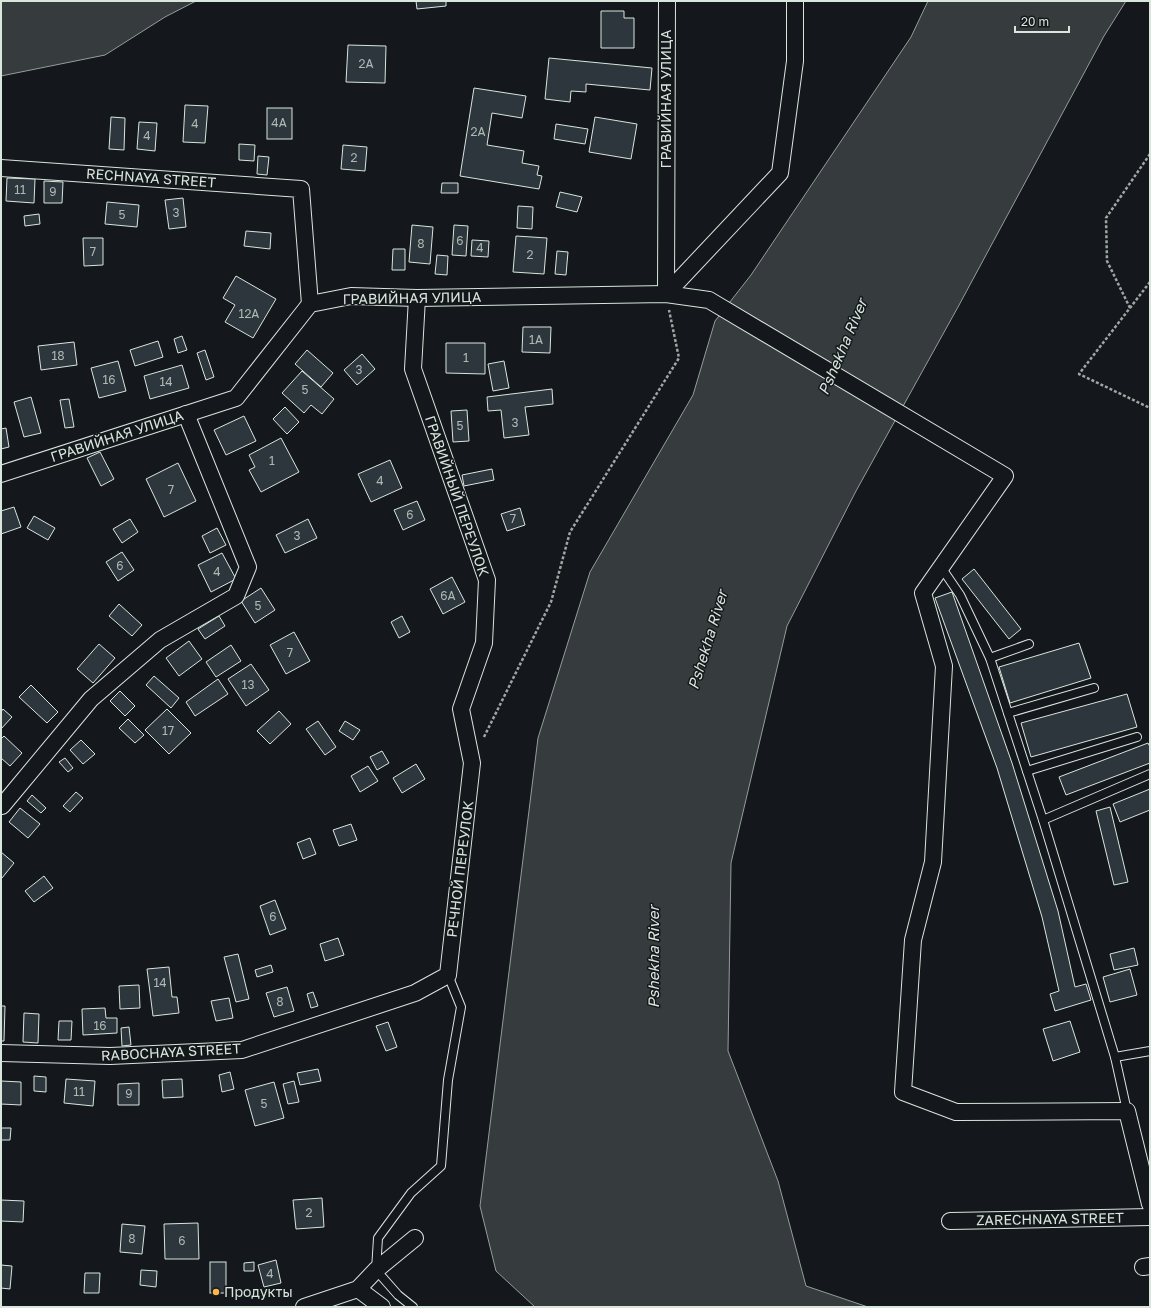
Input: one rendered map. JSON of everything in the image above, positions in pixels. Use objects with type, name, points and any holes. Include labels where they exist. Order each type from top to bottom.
[{"type":"street","name":"ГРАВИЙНАЯ УЛИЦА","points":[[666,294],[667,1]]},
{"type":"street","points":[[666,294],[780,173],[795,61],[795,1]]},
{"type":"street","name":"RECHNAYA STREET","points":[[1,168],[301,189],[310,304]]},
{"type":"street","name":"ГРАВИЙНАЯ УЛИЦА","points":[[1,474],[236,398],[310,304],[351,296],[418,298],[666,294],[709,300],[1005,476],[940,567]]},
{"type":"street","name":"ГРАВИЙНЫЙ ПЕРЕУЛОК","points":[[418,298],[413,368],[487,580],[484,643],[461,709],[472,763]]},
{"type":"street","points":[[1,806],[92,699],[160,640],[236,596],[248,567],[186,414]]},
{"type":"street","points":[[940,567],[923,593],[944,666],[933,862],[913,940],[903,1092],[956,1112],[1127,1111],[1150,1204]]},
{"type":"street","name":"РЕЧНОЙ ПЕРЕУЛОК","points":[[448,975],[472,763]]},
{"type":"street","name":"RABOCHAYA STREET","points":[[1,1053],[110,1056],[242,1050],[415,993],[448,975]]},
{"type":"street","name":"ZARECHNAYA STREET","points":[[950,1221],[1150,1217]]},
{"type":"street","points":[[304,1307],[358,1289],[376,1270],[415,1238]]},
{"type":"street","points":[[358,1289],[382,1307]]},
{"type":"lane","points":[[940,567],[960,595],[990,658],[1043,820],[1115,1057],[1127,1111]]},
{"type":"lane","points":[[990,658],[1029,644]]},
{"type":"lane","points":[[1008,713],[1094,688]]},
{"type":"lane","points":[[1027,772],[1137,737]]},
{"type":"lane","points":[[1043,820],[1150,774]]},
{"type":"lane","points":[[413,1307],[398,1295],[376,1270],[378,1238],[411,1193],[441,1166],[448,1080],[461,1006],[448,975]]},
{"type":"lane","points":[[1115,1057],[1150,1051]]},
{"type":"path","points":[[1130,308],[1107,261],[1106,218],[1150,154]]},
{"type":"path","points":[[1150,282],[1079,374],[1150,408]]},
{"type":"path","points":[[472,763],[551,602],[570,532],[679,358],[666,294]]},
{"type":"water","points":[[1,1],[196,1],[165,17],[105,55],[1,76]]},
{"type":"water","name":"Pshekha River","points":[[928,1],[1126,1],[1104,36],[958,307],[856,491],[787,626],[731,863],[728,1051],[778,1181],[806,1286],[868,1307],[535,1307],[496,1271],[480,1206],[538,738],[590,572],[693,395],[715,321],[751,275],[911,37]]},
{"type":"building","points":[[416,1],[446,1],[446,6],[417,9]]},
{"type":"building","points":[[601,11],[624,11],[624,18],[634,18],[634,48],[601,48]]},
{"type":"building","points":[[348,45],[386,46],[385,83],[346,82]]},
{"type":"building","points":[[549,58],[652,68],[650,90],[586,84],[586,92],[571,91],[570,102],[545,99]]},
{"type":"building","points":[[474,88],[526,96],[522,118],[492,113],[487,145],[524,151],[522,163],[539,166],[537,175],[542,176],[539,189],[460,176]]},
{"type":"building","points":[[185,105],[208,106],[205,143],[183,142]]},
{"type":"building","points":[[267,108],[292,108],[292,139],[267,139]]},
{"type":"building","points":[[111,117],[125,118],[124,150],[109,149]]},
{"type":"building","points":[[595,117],[637,124],[631,159],[589,152]]},
{"type":"building","points":[[139,122],[157,123],[155,151],[137,149]]},
{"type":"building","points":[[556,124],[588,129],[585,144],[554,139]]},
{"type":"building","points":[[239,144],[255,145],[254,161],[239,160]]},
{"type":"building","points":[[343,145],[367,147],[365,171],[341,169]]},
{"type":"building","points":[[258,156],[269,157],[267,175],[257,174]]},
{"type":"building","points":[[7,178],[35,179],[34,203],[6,201]]},
{"type":"building","points":[[44,181],[63,182],[62,203],[44,203]]},
{"type":"building","points":[[442,183],[458,183],[458,193],[441,193]]},
{"type":"building","points":[[560,192],[582,197],[577,212],[556,207]]},
{"type":"building","points":[[183,198],[186,227],[169,229],[165,200]]},
{"type":"building","points":[[107,202],[139,205],[137,227],[105,224]]},
{"type":"building","points":[[518,206],[533,207],[532,229],[517,228]]},
{"type":"building","points":[[39,214],[40,224],[25,226],[24,216]]},
{"type":"building","points":[[412,225],[433,227],[430,264],[409,262]]},
{"type":"building","points":[[454,225],[468,226],[466,256],[452,255]]},
{"type":"building","points":[[246,231],[271,233],[270,249],[244,246]]},
{"type":"building","points":[[516,236],[547,238],[544,274],[513,272]]},
{"type":"building","points":[[83,238],[103,238],[103,265],[84,266]]},
{"type":"building","points":[[472,240],[489,241],[488,257],[471,256]]},
{"type":"building","points":[[393,249],[405,249],[405,270],[392,270]]},
{"type":"building","points":[[557,251],[568,252],[566,275],[555,274]]},
{"type":"building","points":[[437,255],[448,256],[447,275],[435,274]]},
{"type":"building","points":[[236,276],[276,299],[253,338],[225,322],[235,305],[223,298]]},
{"type":"building","points":[[523,327],[551,327],[550,353],[522,352]]},
{"type":"building","points":[[182,336],[187,350],[178,353],[174,339]]},
{"type":"building","points":[[158,341],[163,357],[135,366],[130,350]]},
{"type":"building","points":[[74,342],[77,365],[41,370],[38,346]]},
{"type":"building","points":[[446,343],[485,343],[485,374],[446,373]]},
{"type":"building","points":[[205,350],[214,377],[206,380],[197,353]]},
{"type":"building","points":[[307,350],[333,373],[321,387],[295,364]]},
{"type":"building","points":[[362,354],[375,369],[357,385],[344,370]]},
{"type":"building","points":[[118,361],[126,391],[99,398],[91,368]]},
{"type":"building","points":[[504,361],[509,388],[493,391],[488,364]]},
{"type":"building","points":[[182,365],[189,388],[150,399],[144,376]]},
{"type":"building","points":[[302,371],[334,399],[322,414],[311,405],[304,413],[282,393]]},
{"type":"building","points":[[552,389],[553,404],[525,407],[529,435],[504,438],[501,410],[488,411],[487,397]]},
{"type":"building","points":[[31,397],[41,433],[24,437],[14,402]]},
{"type":"building","points":[[69,399],[74,427],[65,428],[60,400]]},
{"type":"building","points":[[285,407],[299,422],[287,434],[273,419]]},
{"type":"building","points":[[467,410],[469,441],[453,442],[451,411]]},
{"type":"building","points":[[244,416],[256,441],[226,455],[214,430]]},
{"type":"building","points":[[6,428],[9,447],[1,449],[1,429]]},
{"type":"building","points":[[281,438],[299,472],[261,492],[249,470],[255,467],[249,455]]},
{"type":"building","points":[[100,452],[114,479],[101,486],[87,458]]},
{"type":"building","points":[[390,460],[402,488],[371,502],[358,474]]},
{"type":"building","points":[[178,463],[196,501],[164,517],[146,479]]},
{"type":"building","points":[[492,469],[494,480],[464,486],[462,475]]},
{"type":"building","points":[[417,501],[425,520],[403,530],[394,510]]},
{"type":"building","points":[[14,507],[21,527],[1,534],[1,511]]},
{"type":"building","points":[[520,508],[525,525],[507,531],[501,514]]},
{"type":"building","points":[[34,516],[55,528],[48,540],[27,528]]},
{"type":"building","points":[[130,519],[138,532],[122,543],[113,529]]},
{"type":"building","points":[[308,519],[317,538],[285,553],[276,535]]},
{"type":"building","points":[[217,528],[226,545],[210,553],[202,536]]},
{"type":"building","points":[[122,552],[134,570],[118,581],[106,562]]},
{"type":"building","points":[[222,553],[236,579],[211,592],[198,565]]},
{"type":"building","points":[[974,569],[1021,629],[1009,639],[962,579]]},
{"type":"building","points":[[452,577],[465,602],[443,614],[430,589]]},
{"type":"building","points":[[261,588],[275,610],[255,623],[241,601]]},
{"type":"building","points":[[952,592],[1012,763],[1058,911],[1075,987],[1086,984],[1091,1000],[1055,1011],[1050,994],[1059,991],[1042,917],[997,768],[935,598]]},
{"type":"building","points":[[119,604],[142,625],[132,636],[109,616]]},
{"type":"building","points":[[219,616],[225,626],[205,639],[198,629]]},
{"type":"building","points":[[402,616],[410,632],[399,638],[391,622]]},
{"type":"building","points":[[294,632],[310,661],[286,674],[270,645]]},
{"type":"building","points":[[189,641],[202,659],[179,676],[166,658]]},
{"type":"building","points":[[1079,643],[1091,678],[1010,703],[999,667]]},
{"type":"building","points":[[99,644],[115,658],[93,683],[77,669]]},
{"type":"building","points":[[231,645],[241,661],[216,677],[206,662]]},
{"type":"building","points":[[251,664],[269,690],[246,706],[228,679]]},
{"type":"building","points":[[154,676],[179,698],[171,708],[146,685]]},
{"type":"building","points":[[218,679],[228,694],[195,716],[186,702]]},
{"type":"building","points":[[31,685],[58,712],[47,723],[19,697]]},
{"type":"building","points":[[120,691],[135,706],[125,716],[110,701]]},
{"type":"building","points":[[1127,694],[1137,727],[1031,757],[1021,723]]},
{"type":"building","points":[[3,709],[12,717],[1,729],[1,712]]},
{"type":"building","points":[[167,709],[191,733],[169,754],[145,730]]},
{"type":"building","points":[[279,711],[291,724],[270,744],[257,731]]},
{"type":"building","points":[[128,719],[144,735],[135,743],[119,728]]},
{"type":"building","points":[[318,721],[336,747],[325,755],[306,729]]},
{"type":"building","points":[[345,721],[360,730],[353,740],[339,731]]},
{"type":"building","points":[[4,736],[22,753],[10,766],[1,758],[1,739]]},
{"type":"building","points":[[81,740],[95,754],[83,764],[70,750]]},
{"type":"building","points":[[1148,743],[1150,747],[1150,763],[1066,795],[1059,777]]},
{"type":"building","points":[[382,751],[389,763],[377,770],[370,757]]},
{"type":"building","points":[[65,758],[73,768],[68,772],[59,762]]},
{"type":"building","points":[[416,764],[425,779],[402,793],[393,778]]},
{"type":"building","points":[[368,766],[378,781],[360,792],[351,776]]},
{"type":"building","points":[[1150,789],[1150,810],[1120,822],[1113,804]]},
{"type":"building","points":[[76,792],[83,798],[70,812],[63,806]]},
{"type":"building","points":[[32,795],[46,808],[41,813],[27,801]]},
{"type":"building","points":[[1110,807],[1128,882],[1114,885],[1096,811]]},
{"type":"building","points":[[20,808],[40,824],[28,838],[9,822]]},
{"type":"building","points":[[351,824],[357,840],[339,846],[333,830]]},
{"type":"building","points":[[310,838],[316,854],[303,859],[297,843]]},
{"type":"building","points":[[1,852],[14,863],[2,878],[1,877]]},
{"type":"building","points":[[44,876],[53,888],[34,902],[25,891]]},
{"type":"building","points":[[275,900],[286,929],[270,935],[260,906]]},
{"type":"building","points":[[338,938],[344,955],[325,961],[320,944]]},
{"type":"building","points":[[1134,948],[1138,965],[1114,970],[1110,954]]},
{"type":"building","points":[[238,954],[249,999],[236,1002],[224,957]]},
{"type":"building","points":[[271,965],[273,972],[257,977],[255,970]]},
{"type":"building","points":[[169,967],[172,997],[177,997],[179,1013],[153,1016],[147,969]]},
{"type":"building","points":[[1130,969],[1137,995],[1110,1002],[1103,977]]},
{"type":"building","points":[[139,985],[140,1008],[120,1009],[119,986]]},
{"type":"building","points":[[287,987],[294,1011],[274,1017],[266,993]]},
{"type":"building","points":[[313,992],[318,1006],[311,1008],[307,994]]},
{"type":"building","points":[[229,998],[233,1018],[216,1021],[211,1001]]},
{"type":"building","points":[[1,1006],[5,1006],[4,1041],[1,1041]]},
{"type":"building","points":[[105,1008],[106,1018],[117,1018],[117,1033],[83,1035],[82,1009]]},
{"type":"building","points":[[24,1013],[39,1014],[38,1043],[23,1042]]},
{"type":"building","points":[[59,1021],[72,1021],[71,1040],[58,1040]]},
{"type":"building","points":[[1070,1021],[1080,1052],[1053,1061],[1043,1029]]},
{"type":"building","points":[[388,1022],[397,1047],[386,1051],[376,1026]]},
{"type":"building","points":[[129,1027],[131,1045],[122,1046],[121,1028]]},
{"type":"building","points":[[318,1069],[321,1081],[300,1085],[297,1073]]},
{"type":"building","points":[[230,1072],[234,1089],[222,1092],[219,1075]]},
{"type":"building","points":[[34,1076],[46,1077],[46,1092],[34,1091]]},
{"type":"building","points":[[66,1079],[95,1081],[93,1106],[64,1103]]},
{"type":"building","points":[[182,1079],[183,1097],[163,1098],[162,1080]]},
{"type":"building","points":[[1,1081],[21,1082],[21,1105],[1,1104]]},
{"type":"building","points":[[294,1081],[299,1102],[288,1104],[283,1084]]},
{"type":"building","points":[[274,1082],[284,1118],[255,1126],[245,1090]]},
{"type":"building","points":[[139,1083],[139,1105],[118,1105],[118,1084]]},
{"type":"building","points":[[1,1128],[11,1128],[10,1140],[1,1140]]},
{"type":"building","points":[[322,1198],[324,1227],[296,1229],[293,1200]]},
{"type":"building","points":[[1,1200],[24,1201],[23,1222],[1,1221]]},
{"type":"building","points":[[198,1223],[199,1259],[165,1259],[164,1224]]},
{"type":"building","points":[[122,1224],[145,1226],[142,1254],[120,1252]]},
{"type":"building","points":[[276,1260],[281,1283],[264,1287],[258,1265]]},
{"type":"building","points":[[210,1262],[226,1262],[226,1293],[210,1293]]},
{"type":"building","points":[[254,1262],[254,1271],[244,1271],[244,1263]]},
{"type":"building","points":[[1,1265],[12,1266],[10,1289],[1,1288]]},
{"type":"building","points":[[141,1270],[157,1271],[156,1287],[140,1285]]},
{"type":"building","points":[[85,1273],[100,1273],[99,1293],[84,1293]]},
{"type":"place","name":"Продукты","points":[[216,1292]]}]
